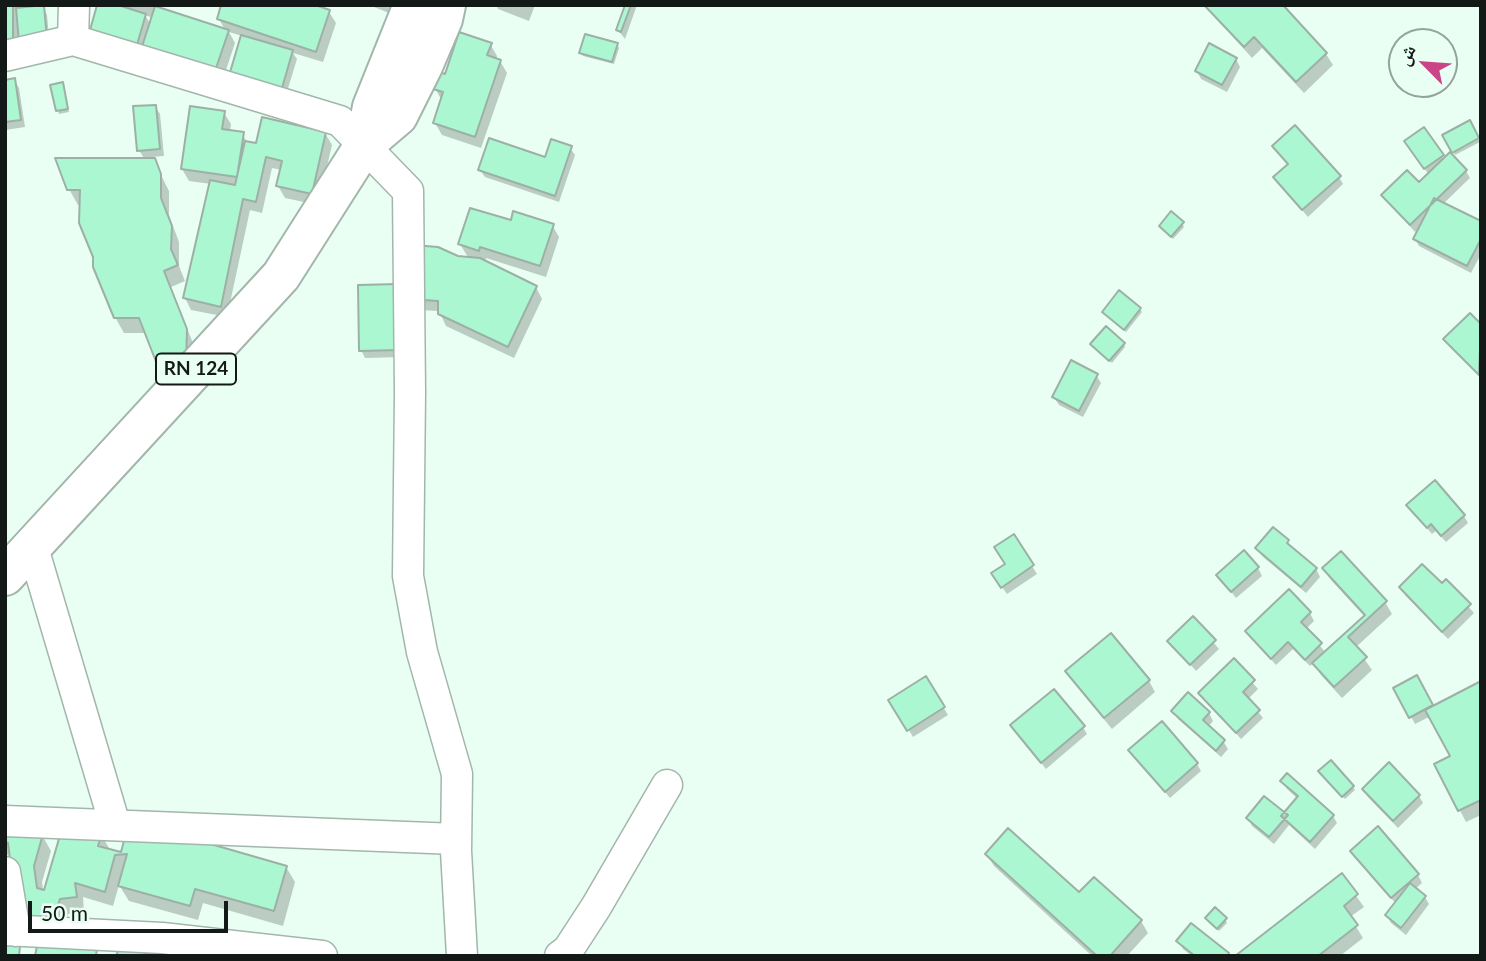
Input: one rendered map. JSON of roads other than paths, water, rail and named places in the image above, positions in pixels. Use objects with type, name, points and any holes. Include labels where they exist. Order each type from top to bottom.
[{"type":"main road","name":"RN 124","points":[[5,576],[281,276],[365,144],[372,107],[423,9]]},
{"type":"street","points":[[73,40],[74,5]]},
{"type":"street","points":[[5,56],[73,40],[340,121],[408,191],[408,576],[422,652],[457,774],[456,839],[461,956]]},
{"type":"street","points":[[33,548],[115,825]]},
{"type":"street","points":[[560,956],[568,950],[596,907],[667,785]]},
{"type":"street","points":[[5,821],[456,839]]},
{"type":"street","points":[[5,872],[10,930],[162,938],[322,956]]}]
